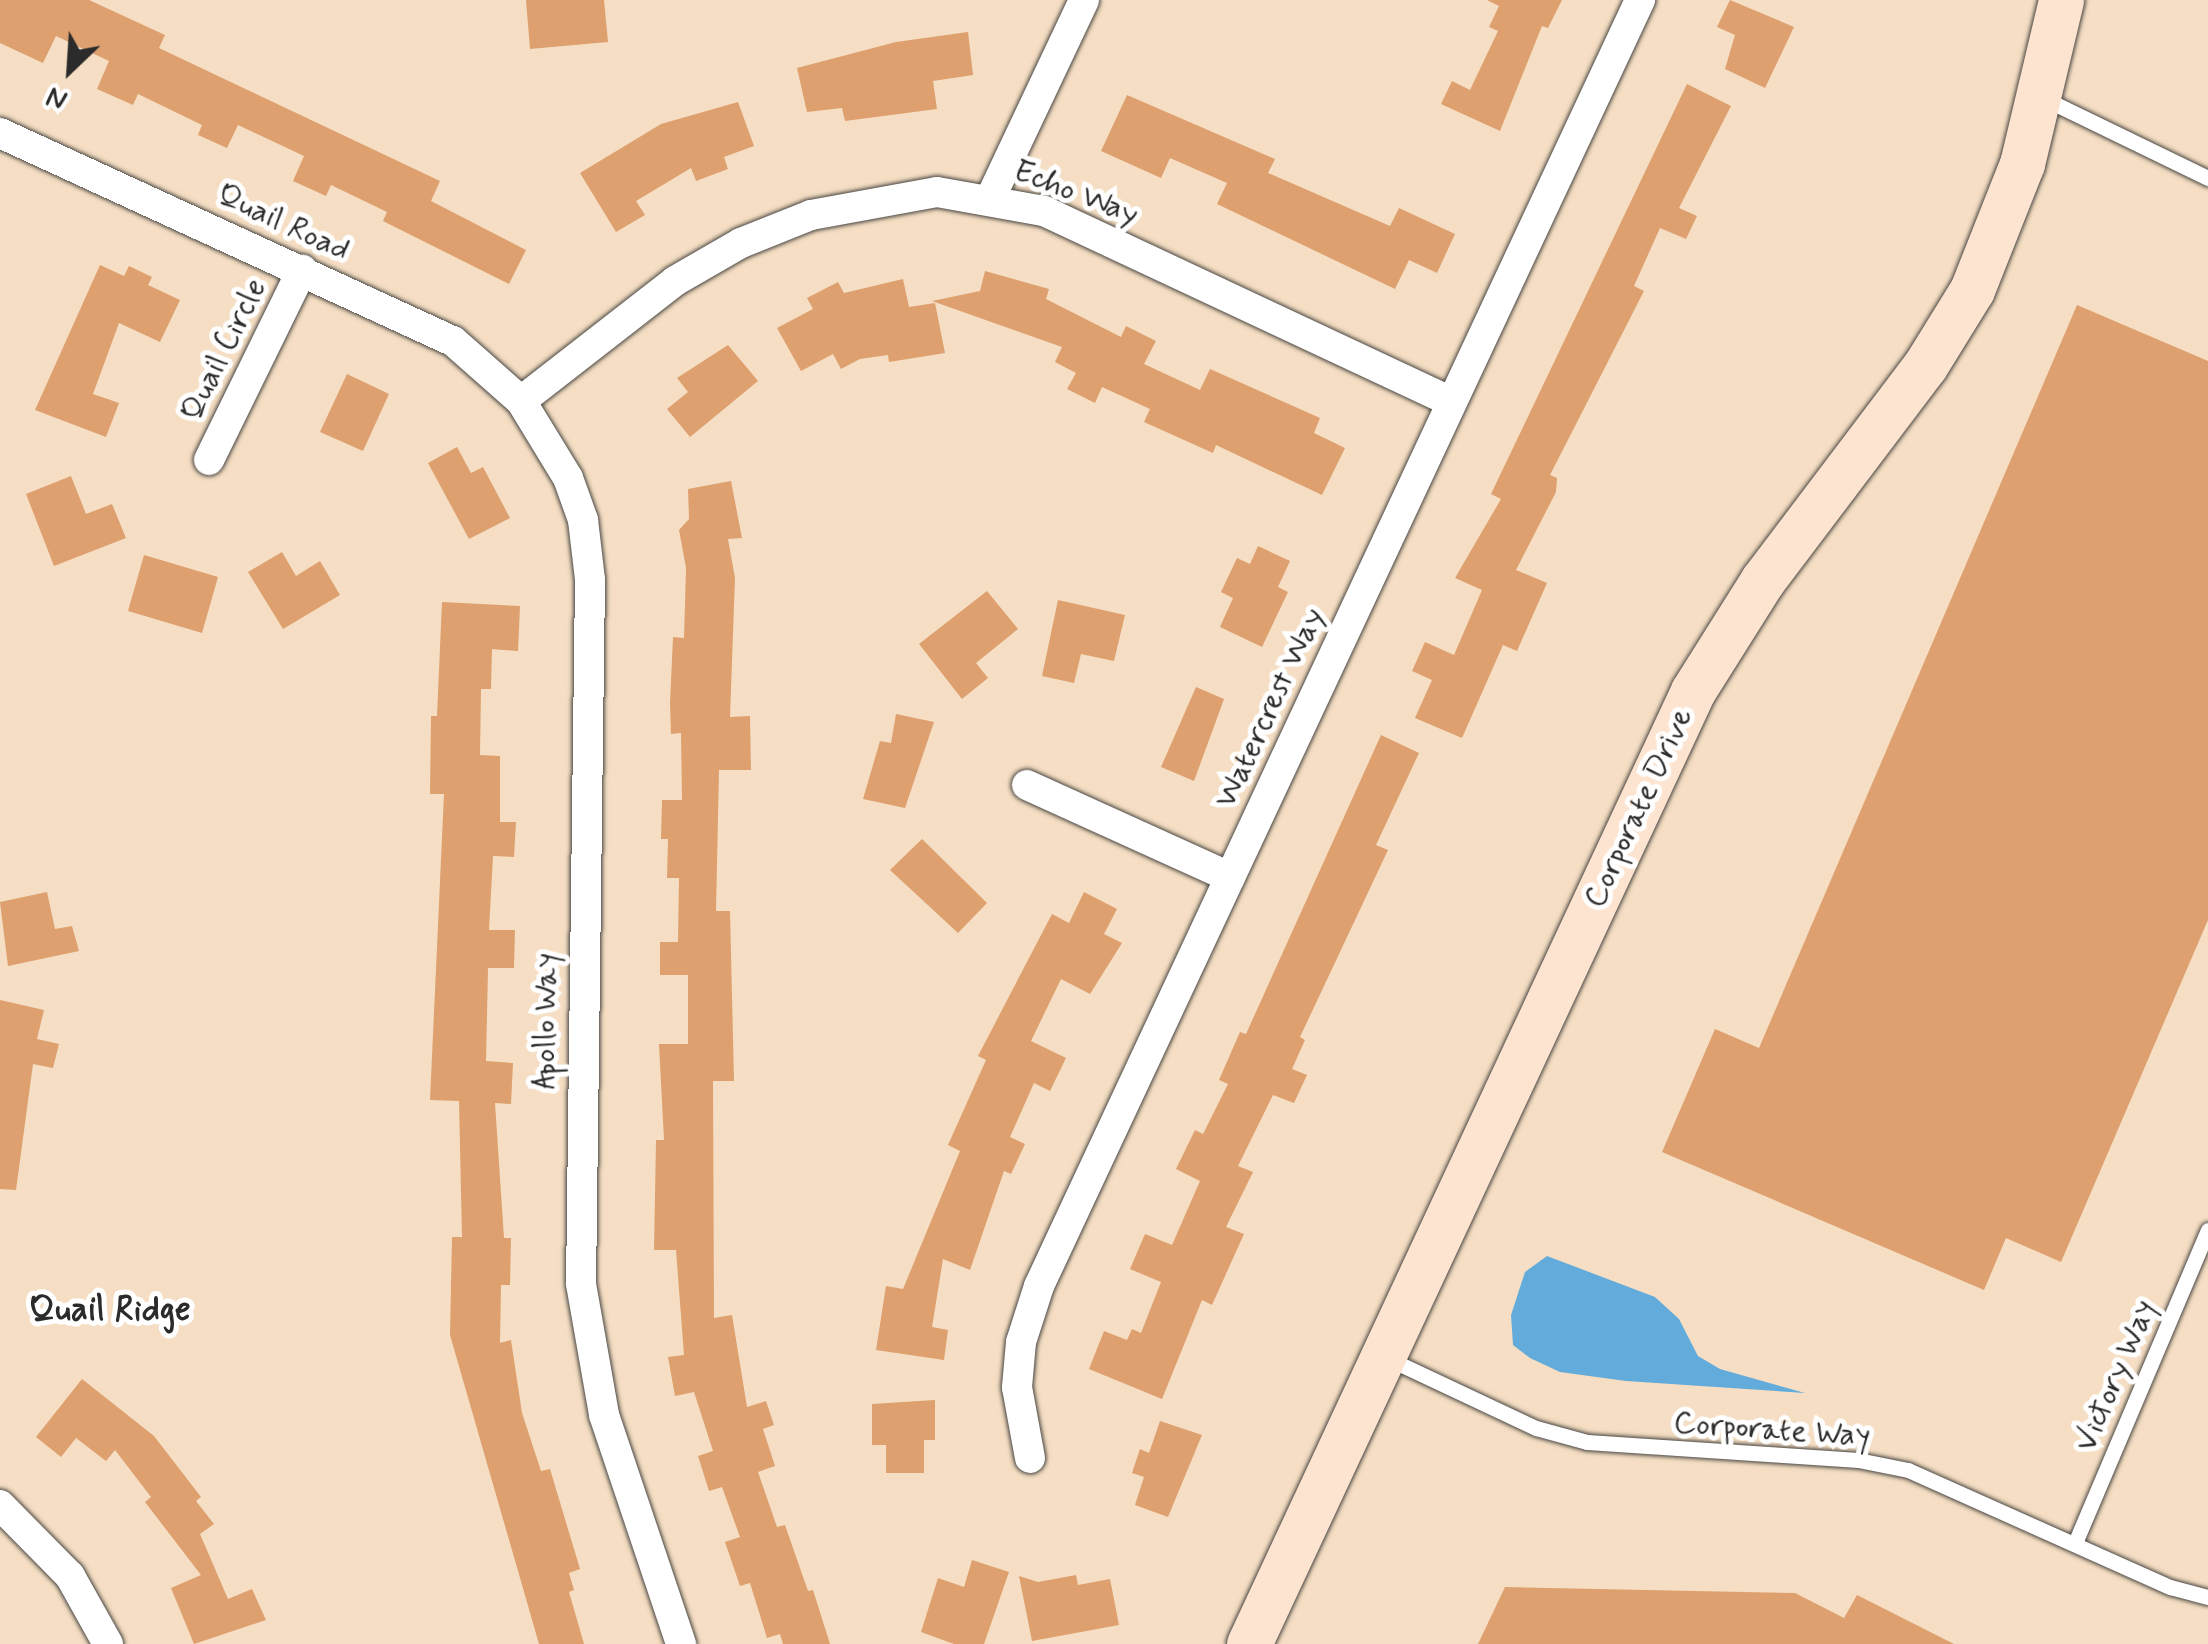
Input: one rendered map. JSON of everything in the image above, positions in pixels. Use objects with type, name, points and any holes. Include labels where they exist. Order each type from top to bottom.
[{"type":"street","points":[[991,196],[1084,0]]},
{"type":"street","name":"Watercrest Way","points":[[1030,1458],[1016,1387],[1028,1312],[1640,0]]},
{"type":"street","name":"Corporate Drive","points":[[1249,1644],[1693,691],[1763,580],[1965,302],[2008,205],[2061,0]]},
{"type":"street","name":"Quail Road","points":[[0,133],[454,341],[521,400]]},
{"type":"street","name":"Echo Way","points":[[521,400],[675,281],[741,243],[870,200],[937,192],[991,196],[1044,211],[1451,402]]},
{"type":"street","name":"Quail Circle","points":[[210,460],[302,270]]},
{"type":"street","name":"Apollo Way","points":[[521,400],[568,478],[589,566],[577,1210],[588,1344],[612,1444],[681,1644]]},
{"type":"street","points":[[1027,786],[1230,877]]},
{"type":"street","points":[[0,1505],[70,1576],[108,1644]]},
{"type":"lane","points":[[2038,96],[2208,178]]},
{"type":"lane","name":"Victory Way","points":[[2075,1543],[2208,1230]]},
{"type":"lane","name":"Corporate Way","points":[[1384,1356],[1536,1428],[1574,1439],[1884,1464],[2208,1597]]},
{"type":"water","points":[[1547,1256],[1655,1297],[1679,1319],[1698,1356],[1720,1369],[1805,1393],[1626,1381],[1560,1372],[1530,1358],[1513,1345],[1511,1315],[1525,1272]]},
{"type":"building","points":[[0,0],[89,0],[165,35],[159,48],[440,181],[431,201],[526,250],[509,284],[383,221],[387,212],[331,185],[326,196],[293,181],[304,156],[238,125],[227,148],[198,135],[202,125],[138,94],[133,105],[97,89],[109,61],[56,36],[43,63],[0,43]]},
{"type":"building","points":[[526,0],[604,0],[608,42],[530,49]]},
{"type":"building","points":[[1487,0],[1562,0],[1548,28],[1542,26],[1500,131],[1441,104],[1452,81],[1470,90],[1498,31],[1489,27],[1499,6]]},
{"type":"building","points":[[1730,0],[1794,27],[1765,88],[1725,69],[1735,35],[1717,27]]},
{"type":"building","points":[[968,32],[973,75],[933,81],[937,109],[845,121],[842,108],[807,112],[797,68],[896,42]]},
{"type":"building","points":[[1687,84],[1731,106],[1679,208],[1697,216],[1686,239],[1660,228],[1634,286],[1644,291],[1550,475],[1557,478],[1556,492],[1516,570],[1547,583],[1517,651],[1503,645],[1462,738],[1415,718],[1432,680],[1412,671],[1425,642],[1454,655],[1482,590],[1455,578],[1501,499],[1491,494]]},
{"type":"building","points":[[1127,95],[1275,159],[1268,173],[1390,226],[1399,208],[1455,234],[1437,273],[1409,260],[1395,289],[1217,204],[1227,183],[1170,158],[1161,178],[1101,151]]},
{"type":"building","points":[[738,102],[754,146],[724,157],[728,169],[696,181],[691,168],[636,201],[645,215],[616,232],[580,173],[661,124]]},
{"type":"building","points":[[100,265],[124,276],[129,266],[152,277],[148,285],[180,300],[160,342],[119,323],[93,394],[119,403],[106,437],[35,410]]},
{"type":"building","points":[[985,271],[1049,289],[1046,299],[1121,337],[1126,326],[1156,341],[1144,364],[1200,390],[1210,369],[1320,418],[1314,433],[1345,448],[1322,495],[1216,445],[1213,453],[1144,422],[1150,409],[1102,387],[1095,403],[1067,389],[1076,373],[1055,362],[1062,347],[932,301],[980,291]]},
{"type":"building","points":[[903,279],[909,307],[935,303],[945,353],[889,362],[888,355],[860,359],[841,369],[833,354],[801,371],[777,328],[813,309],[807,298],[838,282],[844,293]]},
{"type":"building","points":[[2077,305],[2208,361],[2208,920],[2061,1262],[2006,1238],[1984,1290],[1662,1152],[1715,1029],[1759,1048]]},
{"type":"building","points":[[728,345],[758,381],[690,437],[667,409],[688,392],[677,378]]},
{"type":"building","points":[[347,374],[389,394],[363,451],[320,432]]},
{"type":"building","points":[[457,447],[471,473],[483,467],[510,518],[469,539],[428,463]]},
{"type":"building","points":[[71,476],[86,514],[112,504],[126,538],[54,566],[26,494]]},
{"type":"building","points":[[731,481],[742,538],[728,539],[735,578],[730,717],[750,716],[751,770],[719,770],[716,911],[730,911],[734,1081],[713,1081],[714,1318],[732,1315],[747,1407],[766,1401],[774,1425],[763,1429],[775,1466],[758,1472],[777,1527],[785,1525],[808,1591],[813,1590],[830,1644],[783,1644],[780,1634],[767,1638],[750,1583],[740,1586],[725,1542],[740,1537],[722,1487],[709,1491],[698,1456],[713,1451],[694,1392],[675,1396],[668,1357],[684,1355],[676,1250],[654,1250],[656,1140],[664,1140],[659,1044],[688,1044],[688,975],[660,975],[660,942],[678,942],[679,878],[667,878],[668,839],[661,839],[662,800],[682,800],[681,733],[671,734],[670,703],[673,637],[684,638],[686,568],[679,530],[689,519],[688,489]]},
{"type":"building","points":[[1258,546],[1290,561],[1278,587],[1288,592],[1262,647],[1220,627],[1233,598],[1221,592],[1237,558],[1250,564]]},
{"type":"building","points":[[282,552],[296,576],[320,561],[340,595],[283,629],[248,572]]},
{"type":"building","points":[[144,555],[218,577],[202,633],[128,611]]},
{"type":"building","points":[[987,591],[1018,629],[976,663],[988,678],[962,699],[919,644]]},
{"type":"building","points":[[1058,600],[1125,615],[1114,661],[1081,654],[1074,683],[1042,676]]},
{"type":"building","points":[[442,602],[520,606],[518,651],[492,649],[491,689],[481,689],[480,755],[500,756],[500,822],[516,822],[514,857],[493,856],[489,930],[515,930],[514,968],[488,968],[486,1061],[513,1063],[511,1104],[495,1103],[504,1238],[511,1238],[510,1285],[501,1285],[500,1343],[511,1340],[522,1413],[541,1471],[550,1469],[580,1569],[569,1573],[574,1590],[569,1592],[584,1644],[539,1644],[450,1335],[452,1237],[462,1237],[459,1101],[430,1100],[444,794],[430,794],[431,716],[437,716]]},
{"type":"building","points":[[1196,687],[1224,699],[1194,781],[1161,767]]},
{"type":"building","points":[[896,714],[934,722],[905,808],[863,799],[880,741],[891,743]]},
{"type":"building","points":[[1381,735],[1419,753],[1376,845],[1388,850],[1300,1037],[1305,1040],[1292,1069],[1307,1075],[1294,1103],[1273,1095],[1238,1166],[1253,1172],[1226,1227],[1244,1234],[1212,1305],[1202,1300],[1162,1399],[1089,1369],[1104,1331],[1127,1340],[1132,1329],[1141,1333],[1161,1282],[1130,1269],[1145,1234],[1172,1245],[1200,1181],[1176,1169],[1195,1130],[1203,1134],[1228,1084],[1219,1080],[1240,1032],[1246,1034]]},
{"type":"building","points":[[922,839],[987,903],[958,933],[890,870]]},
{"type":"building","points":[[47,892],[55,929],[72,926],[79,951],[8,966],[0,902]]},
{"type":"building","points":[[1084,892],[1117,909],[1104,934],[1122,943],[1090,994],[1061,979],[1031,1041],[1066,1058],[1050,1091],[1034,1083],[1010,1137],[1025,1144],[1011,1174],[1004,1171],[970,1270],[943,1259],[932,1327],[948,1330],[944,1360],[876,1350],[886,1286],[903,1289],[960,1151],[948,1145],[986,1060],[978,1056],[1052,914],[1069,923]]},
{"type":"building","points":[[0,1000],[44,1010],[37,1039],[59,1044],[53,1068],[33,1064],[16,1190],[0,1189]]},
{"type":"building","points":[[82,1379],[154,1436],[201,1497],[196,1501],[214,1524],[200,1534],[228,1599],[252,1589],[266,1620],[194,1644],[171,1588],[201,1575],[145,1502],[151,1497],[115,1450],[106,1461],[76,1438],[61,1457],[36,1437]]},
{"type":"building","points":[[935,1400],[935,1440],[924,1440],[924,1473],[886,1473],[886,1445],[872,1445],[872,1404]]},
{"type":"building","points":[[1160,1421],[1202,1435],[1168,1517],[1135,1505],[1144,1477],[1132,1473],[1140,1449],[1149,1453]]},
{"type":"building","points":[[972,1560],[1009,1572],[984,1644],[954,1644],[921,1632],[938,1578],[964,1587]]},
{"type":"building","points":[[1076,1575],[1078,1585],[1110,1579],[1119,1625],[1032,1641],[1019,1576],[1038,1582]]},
{"type":"building","points":[[1505,1587],[1795,1593],[1844,1618],[1857,1595],[1954,1644],[1478,1644]]},
{"type":"district","name":"Quail Ridge","points":[[110,1310]]}]
